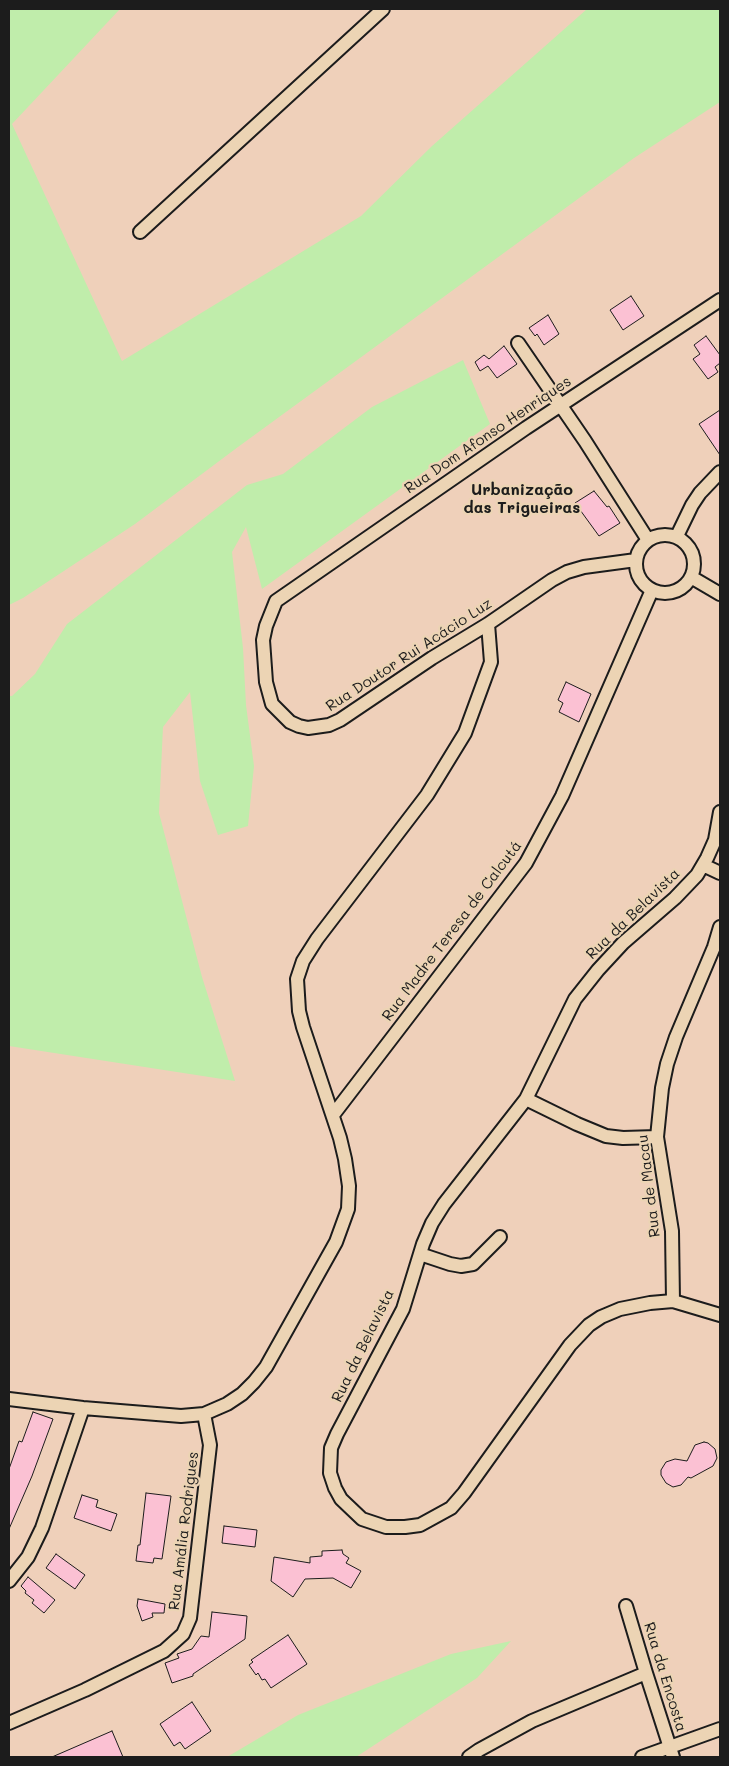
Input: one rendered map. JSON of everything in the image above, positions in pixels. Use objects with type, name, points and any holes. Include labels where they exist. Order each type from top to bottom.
[{"type":"street","points":[[140,232],[384,9]]},
{"type":"street","name":"Rua Dom Afonso Henriques","points":[[276,601],[561,405],[720,300]]},
{"type":"street","points":[[518,343],[561,405],[648,540]]},
{"type":"street","points":[[677,536],[700,493],[720,472]]},
{"type":"street","points":[[657,535],[677,536],[691,549],[694,558],[694,568],[691,577],[686,585],[670,593],[652,590],[639,578],[636,569],[636,560],[642,545],[657,535]]},
{"type":"street","name":"Rua Doutor Rui Acácio Luz","points":[[276,601],[266,626],[263,640],[266,682],[272,704],[277,711],[290,722],[308,728],[328,725],[340,720],[432,658],[567,572],[601,564],[636,560]]},
{"type":"street","points":[[691,577],[720,594]]},
{"type":"street","name":"Rua Madre Teresa de Calcutá","points":[[333,1115],[526,863],[562,796],[652,590]]},
{"type":"street","points":[[9,1398],[83,1408],[181,1416],[204,1414],[227,1404],[242,1394],[266,1367],[340,1234],[348,1209],[345,1159],[333,1115],[299,1011],[297,991],[302,961],[427,795],[465,734],[492,662],[488,624]]},
{"type":"street","name":"Rua da Belavista","points":[[720,812],[715,840],[697,875],[675,898],[623,943],[575,999],[526,1099],[444,1204],[432,1223],[403,1309],[331,1448],[330,1473],[335,1488],[341,1499],[362,1519],[386,1527],[405,1528],[420,1525],[450,1508],[464,1494],[570,1345],[589,1325],[601,1317],[620,1309],[673,1301],[720,1315]]},
{"type":"street","points":[[703,865],[720,873]]},
{"type":"street","name":"Rua de Macau","points":[[673,1301],[672,1231],[657,1137],[662,1088],[666,1064],[714,947],[720,927]]},
{"type":"street","points":[[526,1099],[606,1136],[623,1138],[657,1137]]},
{"type":"street","points":[[420,1254],[450,1264],[461,1266],[474,1264],[500,1237]]},
{"type":"street","points":[[9,1581],[28,1557],[42,1528],[83,1408]]},
{"type":"street","name":"Rua Amália Rodrigues","points":[[9,1723],[85,1690],[164,1651],[183,1634],[190,1618],[210,1445],[204,1414]]},
{"type":"street","name":"Rua da Encosta","points":[[626,1606],[671,1752]]},
{"type":"street","points":[[469,1757],[532,1721],[646,1673]]},
{"type":"street","points":[[642,1757],[671,1752],[720,1729]]},
{"type":"green space","points":[[9,9],[120,9],[12,124],[122,361],[361,216],[432,146],[587,9],[720,9],[720,102],[634,158],[135,524],[23,598],[9,605]]},
{"type":"green space","points":[[463,360],[490,424],[262,589],[246,527],[232,552],[243,648],[246,705],[254,766],[248,826],[218,835],[200,781],[190,692],[163,727],[159,813],[202,977],[235,1081],[9,1046],[9,696],[12,696],[35,674],[67,624],[247,485],[283,474],[372,407]]},
{"type":"green space","points":[[511,1641],[477,1678],[356,1757],[227,1757],[298,1715],[451,1654]]},
{"type":"building","points":[[631,296],[644,316],[623,330],[610,310]]},
{"type":"building","points":[[548,315],[559,334],[544,345],[537,334],[535,336],[529,328]]},
{"type":"building","points":[[706,336],[720,355],[720,363],[715,367],[718,372],[708,379],[693,359],[700,354],[694,345]]},
{"type":"building","points":[[504,346],[517,364],[497,378],[488,366],[480,371],[475,362],[484,355],[489,359]]},
{"type":"building","points":[[720,410],[720,455],[699,424]]},
{"type":"building","points":[[594,491],[607,507],[609,506],[620,523],[599,536],[575,503]]},
{"type":"building","points":[[566,682],[591,694],[579,722],[559,712],[563,703],[558,700]]},
{"type":"building","points":[[33,1412],[53,1419],[32,1476],[9,1529],[9,1469],[19,1441],[22,1442]]},
{"type":"building","points":[[704,1442],[715,1449],[717,1458],[713,1466],[691,1478],[688,1477],[681,1485],[673,1487],[666,1483],[661,1475],[661,1470],[666,1462],[675,1459],[687,1461],[695,1445]]},
{"type":"building","points":[[146,1493],[171,1496],[162,1559],[154,1558],[153,1563],[136,1561],[138,1545],[140,1545]]},
{"type":"building","points":[[82,1495],[98,1500],[96,1507],[117,1514],[111,1531],[74,1518]]},
{"type":"building","points":[[224,1526],[257,1530],[255,1547],[222,1543]]},
{"type":"building","points":[[342,1550],[343,1554],[349,1558],[346,1563],[361,1571],[351,1588],[333,1578],[305,1579],[293,1597],[271,1581],[274,1557],[310,1563],[310,1557],[322,1556],[322,1551]]},
{"type":"building","points":[[56,1554],[85,1575],[75,1589],[46,1568]]},
{"type":"building","points":[[28,1577],[55,1600],[44,1613],[32,1603],[34,1600],[25,1593],[26,1591],[21,1586]]},
{"type":"building","points":[[138,1599],[165,1604],[164,1613],[152,1613],[153,1617],[142,1621],[137,1606]]},
{"type":"building","points":[[212,1612],[247,1616],[245,1639],[193,1674],[193,1676],[172,1683],[165,1663],[179,1658],[177,1654],[192,1649],[201,1636],[209,1637]]},
{"type":"building","points":[[288,1635],[307,1664],[271,1688],[265,1679],[262,1680],[258,1673],[256,1675],[249,1665],[253,1662],[251,1660]]},
{"type":"building","points":[[192,1702],[211,1731],[185,1749],[180,1742],[174,1746],[160,1724]]},
{"type":"building","points":[[112,1731],[123,1757],[52,1757]]},
{"type":"district","name":"Urbanização das Trigueiras","points":[[522,499]]}]
